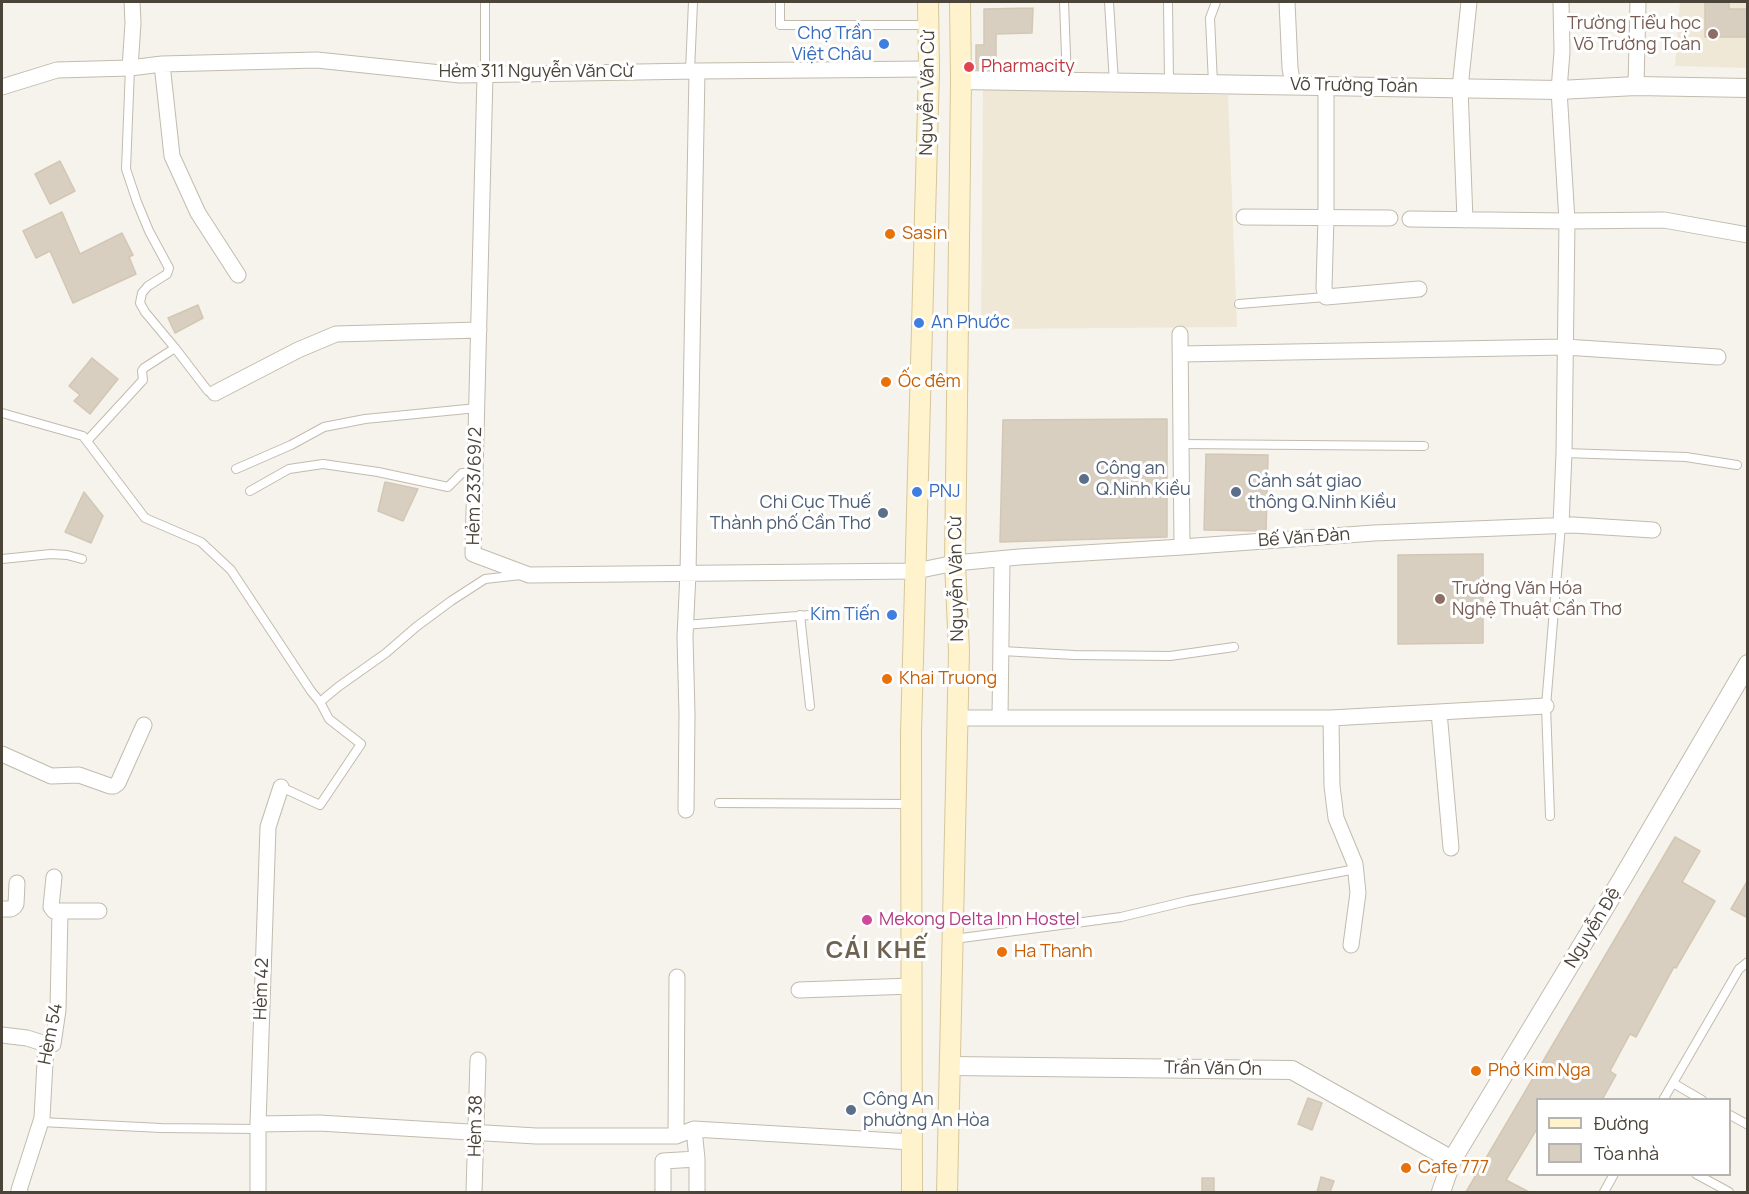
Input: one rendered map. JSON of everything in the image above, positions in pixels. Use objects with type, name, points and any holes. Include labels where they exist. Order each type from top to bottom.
[{"type":"main road","name":"Nguyễn Văn Cừ","points":[[912,1192],[911,733],[929,75],[928,2]]},
{"type":"main road","name":"Nguyễn Văn Cừ","points":[[947,1192],[959,639],[955,563],[960,2]]},
{"type":"main road","points":[[929,75],[961,80]]},
{"type":"street","points":[[130,68],[132,2]]},
{"type":"street","points":[[1287,2],[1293,85]]},
{"type":"street","points":[[1465,219],[1460,88],[1469,2]]},
{"type":"street","points":[[1561,525],[1567,221],[1559,90],[1562,2]]},
{"type":"street","points":[[1636,86],[1638,2]]},
{"type":"street","name":"Hẻm 311 Nguyễn Văn Cừ","points":[[2,87],[57,70],[130,68],[162,64],[317,60],[460,75],[694,71],[929,75]]},
{"type":"street","points":[[162,64],[172,156],[198,213],[238,275]]},
{"type":"street","points":[[686,810],[685,625],[688,573],[694,71]]},
{"type":"street","name":"Hẻm 233/69/2","points":[[485,75],[473,554],[529,574],[916,571],[955,563]]},
{"type":"street","name":"Võ Trường Toản","points":[[961,80],[1559,90],[1636,86],[1748,88]]},
{"type":"street","points":[[1326,85],[1324,288],[1326,297],[1419,289]]},
{"type":"street","points":[[1244,217],[1390,218]]},
{"type":"street","points":[[1410,219],[1664,220],[1748,235]]},
{"type":"street","points":[[215,393],[298,350],[336,334],[479,330]]},
{"type":"street","points":[[1180,334],[1182,548]]},
{"type":"street","points":[[1181,354],[1565,347],[1718,357]]},
{"type":"street","name":"Bế Văn Đàn","points":[[955,563],[1374,533],[1561,525],[1653,530]]},
{"type":"street","points":[[1000,718],[1002,559]]},
{"type":"street","name":"Nguyễn Đệ","points":[[1441,1192],[1452,1160],[1622,879],[1748,664]]},
{"type":"street","points":[[958,718],[1331,718],[1546,706]]},
{"type":"street","points":[[1439,712],[1451,848]]},
{"type":"street","points":[[1331,718],[1332,786],[1336,818],[1356,869],[1358,893],[1351,945]]},
{"type":"street","points":[[2,754],[51,776],[79,775],[114,786],[118,783],[144,725]]},
{"type":"street","name":"Hèm 42","points":[[258,1192],[268,827],[281,787]]},
{"type":"street","points":[[54,877],[51,907],[54,911],[99,911]]},
{"type":"street","points":[[2,909],[11,909],[16,904],[17,883]]},
{"type":"street","name":"Hèm 54","points":[[20,1192],[42,1118],[45,1044],[53,1044],[58,1010],[60,911]]},
{"type":"street","points":[[676,1136],[677,977]]},
{"type":"street","points":[[799,990],[912,986]]},
{"type":"street","points":[[2,1035],[27,1038],[45,1044]]},
{"type":"street","name":"Hèm 38","points":[[474,1192],[478,1060]]},
{"type":"street","name":"Trần Văn Ơn","points":[[951,1066],[1292,1070],[1452,1160]]},
{"type":"street","points":[[258,1127],[319,1123],[536,1136],[676,1136],[693,1129],[912,1142]]},
{"type":"street","points":[[693,1129],[697,1159],[697,1192]]},
{"type":"street","points":[[663,1192],[663,1161],[697,1159]]},
{"type":"lane","points":[[485,2],[485,75]]},
{"type":"lane","points":[[693,2],[694,71]]},
{"type":"lane","points":[[780,2],[780,25],[928,25]]},
{"type":"lane","points":[[1064,2],[1067,82]]},
{"type":"lane","points":[[1109,2],[1114,83]]},
{"type":"lane","points":[[1168,2],[1169,84]]},
{"type":"lane","points":[[1213,84],[1210,18],[1216,2]]},
{"type":"lane","points":[[130,68],[126,169],[149,231],[169,268],[167,274],[148,286],[142,293],[140,303],[144,312],[208,391],[215,393]]},
{"type":"lane","points":[[1239,304],[1326,297]]},
{"type":"lane","points":[[87,441],[143,380],[144,368],[175,348]]},
{"type":"lane","points":[[236,469],[291,445],[324,427],[365,419],[477,408]]},
{"type":"lane","points":[[2,413],[83,436],[145,518],[201,542],[231,570],[311,692],[320,702],[329,719],[361,744],[320,806],[281,787]]},
{"type":"lane","points":[[1181,444],[1424,446]]},
{"type":"lane","points":[[1564,453],[1686,457],[1737,465]]},
{"type":"lane","points":[[250,491],[289,469],[323,464],[378,472],[448,488],[456,477],[475,473]]},
{"type":"lane","points":[[1550,816],[1546,706],[1561,525]]},
{"type":"lane","points":[[2,559],[51,554],[82,559]]},
{"type":"lane","points":[[320,702],[386,653],[424,621],[485,579],[529,574]]},
{"type":"lane","points":[[685,625],[835,612]]},
{"type":"lane","points":[[800,615],[810,706]]},
{"type":"lane","points":[[1002,651],[1074,655],[1170,656],[1234,647]]},
{"type":"lane","points":[[719,803],[912,804]]},
{"type":"lane","points":[[952,940],[1121,917],[1187,901],[1356,869]]},
{"type":"lane","points":[[1664,1098],[1739,969],[1748,962]]},
{"type":"lane","points":[[1673,1083],[1699,1098]]},
{"type":"lane","points":[[1731,1116],[1748,1125]]},
{"type":"lane","points":[[41,1122],[161,1128],[258,1127]]},
{"type":"lane","points":[[1604,1192],[1613,1176]]},
{"type":"lane","points":[[1700,1176],[1729,1192]]},
{"type":"shaded area","name":"Trường Tiểu học Võ Trường Toàn","points":[[1680,2],[1747,2],[1747,68],[1675,66]]},
{"type":"shaded area","points":[[983,89],[1228,95],[1237,327],[981,329]]},
{"type":"building","points":[[1705,2],[1729,2],[1729,9],[1748,9],[1748,37],[1705,37]]},
{"type":"building","points":[[1033,8],[1032,33],[996,34],[996,69],[976,69],[976,45],[984,45],[984,9]]},
{"type":"building","points":[[60,161],[75,191],[50,204],[35,174]]},
{"type":"building","points":[[62,212],[80,254],[122,233],[133,255],[129,257],[136,274],[73,303],[50,251],[36,258],[23,231]]},
{"type":"building","points":[[198,305],[203,318],[175,333],[168,318]]},
{"type":"building","points":[[92,358],[118,379],[90,414],[74,401],[80,395],[69,386]]},
{"type":"building","name":"Công an Q.Ninh Kiều","points":[[1167,419],[1167,537],[1000,542],[1003,420]]},
{"type":"building","name":"Cảnh sát giao thông Q.Ninh Kiều","points":[[1206,454],[1268,455],[1266,531],[1204,530]]},
{"type":"building","points":[[385,482],[418,489],[403,521],[378,511]]},
{"type":"building","points":[[84,492],[103,516],[91,543],[65,532]]},
{"type":"building","name":"Trường Văn Hóa Nghệ Thuật Cần Thơ","points":[[1483,554],[1483,643],[1398,644],[1398,555]]},
{"type":"building","points":[[1675,837],[1700,851],[1682,882],[1715,901],[1676,968],[1674,967],[1636,1037],[1630,1034],[1610,1071],[1616,1075],[1603,1098],[1536,1098],[1536,1130],[1506,1180],[1529,1192],[1466,1192]]},
{"type":"building","points":[[1748,880],[1748,918],[1731,909]]},
{"type":"building","points":[[1308,1098],[1322,1103],[1312,1130],[1298,1124]]},
{"type":"building","points":[[1321,1177],[1334,1181],[1330,1192],[1317,1192]]},
{"type":"building","points":[[1202,1178],[1214,1178],[1214,1192],[1202,1192]]},
{"type":"place","name":"Trường Tiểu học Võ Trường Toàn","points":[[1713,34]]},
{"type":"place","name":"Chợ Trần Việt Châu","points":[[884,44]]},
{"type":"place","name":"Pharmacity","points":[[969,67]]},
{"type":"place","name":"Sasin","points":[[890,234]]},
{"type":"place","name":"An Phước","points":[[919,323]]},
{"type":"place","name":"Ốc đêm","points":[[886,382]]},
{"type":"place","name":"Công an Q.Ninh Kiều","points":[[1084,479]]},
{"type":"place","name":"PNJ","points":[[917,492]]},
{"type":"place","name":"Cảnh sát giao thông Q.Ninh Kiều","points":[[1236,492]]},
{"type":"place","name":"Chi Cục Thuế Thành phố Cần Thơ","points":[[883,513]]},
{"type":"place","name":"Trường Văn Hóa Nghệ Thuật Cần Thơ","points":[[1440,599]]},
{"type":"place","name":"Kim Tiến","points":[[892,615]]},
{"type":"place","name":"Khai Truong","points":[[887,679]]},
{"type":"place","name":"Mekong Delta Inn Hostel","points":[[867,920]]},
{"type":"place","name":"Ha Thanh","points":[[1002,952]]},
{"type":"place","name":"Phở Kim Nga","points":[[1476,1071]]},
{"type":"place","name":"Công An phường An Hòa","points":[[851,1110]]},
{"type":"place","name":"Cafe 777","points":[[1406,1168]]},
{"type":"district","name":"CÁI KHẾ","points":[[877,951]]}]
